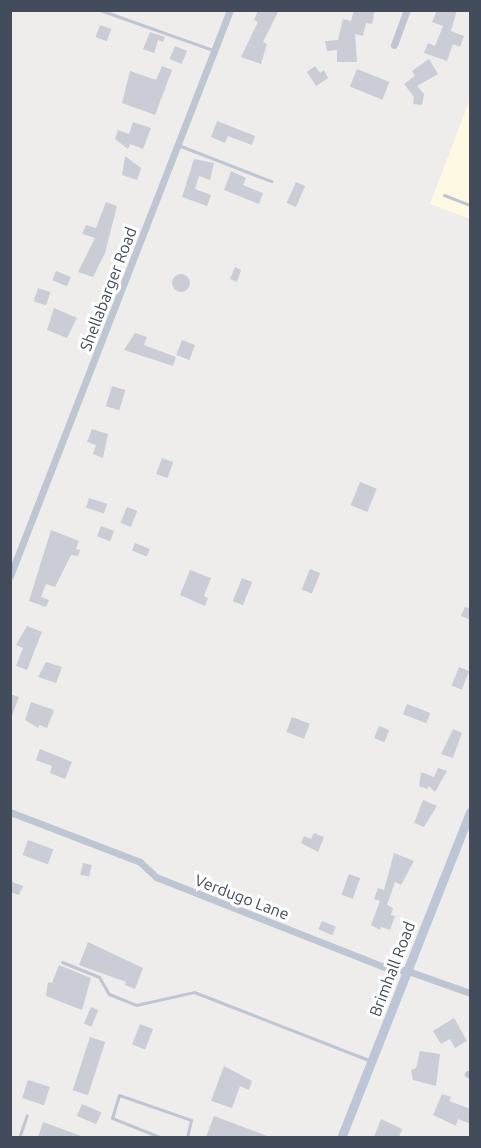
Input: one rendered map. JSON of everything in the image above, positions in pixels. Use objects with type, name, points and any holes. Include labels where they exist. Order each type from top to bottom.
[{"type":"street","name":"Shellabarger Road","points":[[10,576],[230,10]]},
{"type":"street","points":[[394,45],[407,10]]},
{"type":"street","name":"Verdugo Lane","points":[[10,812],[140,862],[156,877],[387,968],[408,971],[471,993]]},
{"type":"street","name":"Brimhall Road","points":[[341,1137],[471,812]]},
{"type":"lane","points":[[100,10],[214,51]]},
{"type":"lane","points":[[178,145],[271,181]]},
{"type":"lane","points":[[444,195],[471,205]]},
{"type":"lane","points":[[62,962],[102,978],[109,994],[136,1005],[194,992],[372,1061]]},
{"type":"lane","points":[[162,1137],[112,1118],[118,1095],[191,1120],[187,1137]]},
{"type":"lane","points":[[19,1137],[27,1114]]},
{"type":"shaded area","points":[[470,99],[470,219],[430,204]]},
{"type":"building","points":[[258,10],[279,10],[263,42],[267,44],[261,64],[241,57],[258,22],[254,20]]},
{"type":"building","points":[[354,10],[375,10],[372,24],[366,23],[363,36],[355,34],[357,62],[337,62],[337,50],[327,51],[325,41],[338,40],[343,19],[351,21]]},
{"type":"building","points":[[437,10],[457,10],[451,31],[464,36],[460,47],[453,44],[447,61],[424,53],[428,43],[435,46],[443,26],[432,22]]},
{"type":"building","points":[[100,25],[111,29],[107,41],[96,37]]},
{"type":"building","points":[[150,32],[165,37],[163,42],[158,40],[154,53],[143,49]]},
{"type":"building","points":[[175,46],[187,51],[181,64],[170,59]]},
{"type":"building","points":[[429,59],[438,74],[417,86],[424,94],[422,105],[413,104],[414,97],[404,84],[415,76],[412,71]]},
{"type":"building","points":[[162,66],[172,70],[155,115],[122,103],[130,71],[156,80]]},
{"type":"building","points":[[315,66],[320,73],[324,70],[328,78],[316,86],[307,72]]},
{"type":"building","points":[[357,69],[389,82],[382,100],[350,87]]},
{"type":"building","points":[[217,121],[255,136],[252,145],[228,136],[225,143],[211,137]]},
{"type":"building","points":[[133,122],[151,128],[143,149],[130,144],[128,149],[115,139],[118,130],[129,134]]},
{"type":"building","points":[[125,156],[141,168],[137,180],[122,175]]},
{"type":"building","points":[[194,159],[214,163],[210,180],[199,176],[195,189],[211,195],[207,206],[182,197]]},
{"type":"building","points":[[231,171],[246,178],[243,185],[263,193],[259,204],[224,190]]},
{"type":"building","points":[[296,182],[305,186],[296,207],[287,203]]},
{"type":"building","points":[[106,202],[117,206],[105,253],[93,277],[78,272],[95,238],[82,234],[86,225],[96,228]]},
{"type":"building","points":[[235,267],[241,270],[237,282],[230,279]]},
{"type":"building","points":[[56,271],[71,277],[67,286],[52,280]]},
{"type":"building","points":[[181,274],[187,277],[190,283],[187,289],[181,292],[175,289],[172,283],[175,277]]},
{"type":"building","points":[[38,288],[50,292],[46,305],[34,301]]},
{"type":"building","points":[[54,308],[77,318],[67,338],[47,330]]},
{"type":"building","points":[[135,333],[147,337],[144,345],[176,357],[173,366],[124,350]]},
{"type":"building","points":[[182,340],[195,345],[189,360],[176,355]]},
{"type":"building","points":[[112,386],[125,390],[119,410],[106,406]]},
{"type":"building","points":[[92,429],[108,434],[103,458],[93,454],[96,445],[87,442]]},
{"type":"building","points":[[162,458],[173,462],[167,478],[156,474]]},
{"type":"building","points":[[360,482],[377,489],[367,512],[351,505]]},
{"type":"building","points":[[89,498],[107,504],[104,513],[86,508]]},
{"type":"building","points":[[127,507],[137,511],[131,527],[121,523]]},
{"type":"building","points":[[101,526],[114,531],[110,541],[97,536]]},
{"type":"building","points":[[51,530],[79,541],[76,549],[80,550],[78,556],[71,555],[55,587],[46,584],[41,597],[49,600],[46,607],[29,601]]},
{"type":"building","points":[[135,543],[150,549],[147,556],[132,550]]},
{"type":"building","points":[[310,569],[320,573],[312,594],[302,589]]},
{"type":"building","points":[[190,570],[211,578],[204,596],[208,598],[205,606],[180,595]]},
{"type":"building","points":[[242,578],[252,582],[243,605],[233,601]]},
{"type":"building","points":[[465,607],[471,609],[471,620],[461,616]]},
{"type":"building","points":[[27,626],[42,632],[27,670],[16,666],[23,648],[16,645]]},
{"type":"building","points":[[46,662],[62,667],[56,683],[38,677]]},
{"type":"building","points":[[459,667],[469,671],[462,690],[452,686]]},
{"type":"building","points":[[10,694],[19,697],[11,718],[10,717]]},
{"type":"building","points":[[31,702],[54,710],[47,728],[39,725],[38,728],[25,720]]},
{"type":"building","points":[[407,704],[430,713],[426,723],[403,714]]},
{"type":"building","points":[[292,717],[310,724],[304,739],[286,732]]},
{"type":"building","points":[[379,726],[389,730],[384,742],[374,738]]},
{"type":"building","points":[[453,729],[462,733],[453,758],[441,754]]},
{"type":"building","points":[[40,749],[72,762],[65,779],[50,773],[52,766],[36,760]]},
{"type":"building","points":[[438,768],[447,771],[435,792],[429,786],[427,789],[419,786],[421,772],[434,777]]},
{"type":"building","points":[[423,800],[437,806],[424,827],[414,823]]},
{"type":"building","points":[[314,833],[324,837],[318,852],[301,843],[304,836],[311,839]]},
{"type":"building","points":[[28,840],[53,849],[48,864],[23,855]]},
{"type":"building","points":[[394,853],[414,861],[401,885],[395,882],[387,905],[393,908],[391,915],[395,916],[390,930],[381,927],[380,930],[371,925],[380,901],[374,899],[378,888],[384,890]]},
{"type":"building","points":[[83,863],[92,865],[89,877],[80,875]]},
{"type":"building","points":[[349,874],[360,878],[353,899],[341,895]]},
{"type":"building","points":[[10,881],[23,886],[19,895],[10,892]]},
{"type":"building","points":[[322,921],[336,927],[332,935],[318,929]]},
{"type":"building","points":[[88,942],[143,968],[135,989],[125,985],[126,982],[79,965]]},
{"type":"building","points":[[59,965],[91,978],[82,1010],[46,996],[48,982],[52,983]]},
{"type":"building","points":[[91,1007],[98,1010],[91,1027],[84,1024]]},
{"type":"building","points":[[454,1018],[467,1041],[455,1048],[450,1039],[441,1044],[433,1031]]},
{"type":"building","points":[[140,1024],[153,1029],[145,1050],[132,1045]]},
{"type":"building","points":[[90,1037],[105,1042],[88,1095],[73,1090]]},
{"type":"building","points":[[420,1051],[440,1054],[436,1086],[413,1080],[411,1070],[416,1068]]},
{"type":"building","points":[[224,1066],[252,1081],[249,1090],[240,1086],[232,1108],[211,1101]]},
{"type":"building","points":[[28,1080],[50,1087],[44,1105],[22,1098]]},
{"type":"building","points":[[442,1094],[451,1097],[449,1101],[471,1109],[471,1124],[458,1119],[456,1126],[433,1115]]},
{"type":"building","points":[[82,1104],[101,1112],[96,1124],[77,1116]]},
{"type":"building","points":[[214,1116],[270,1137],[206,1137]]},
{"type":"building","points":[[381,1119],[402,1129],[399,1137],[374,1137]]},
{"type":"building","points":[[43,1122],[84,1137],[38,1137]]}]
